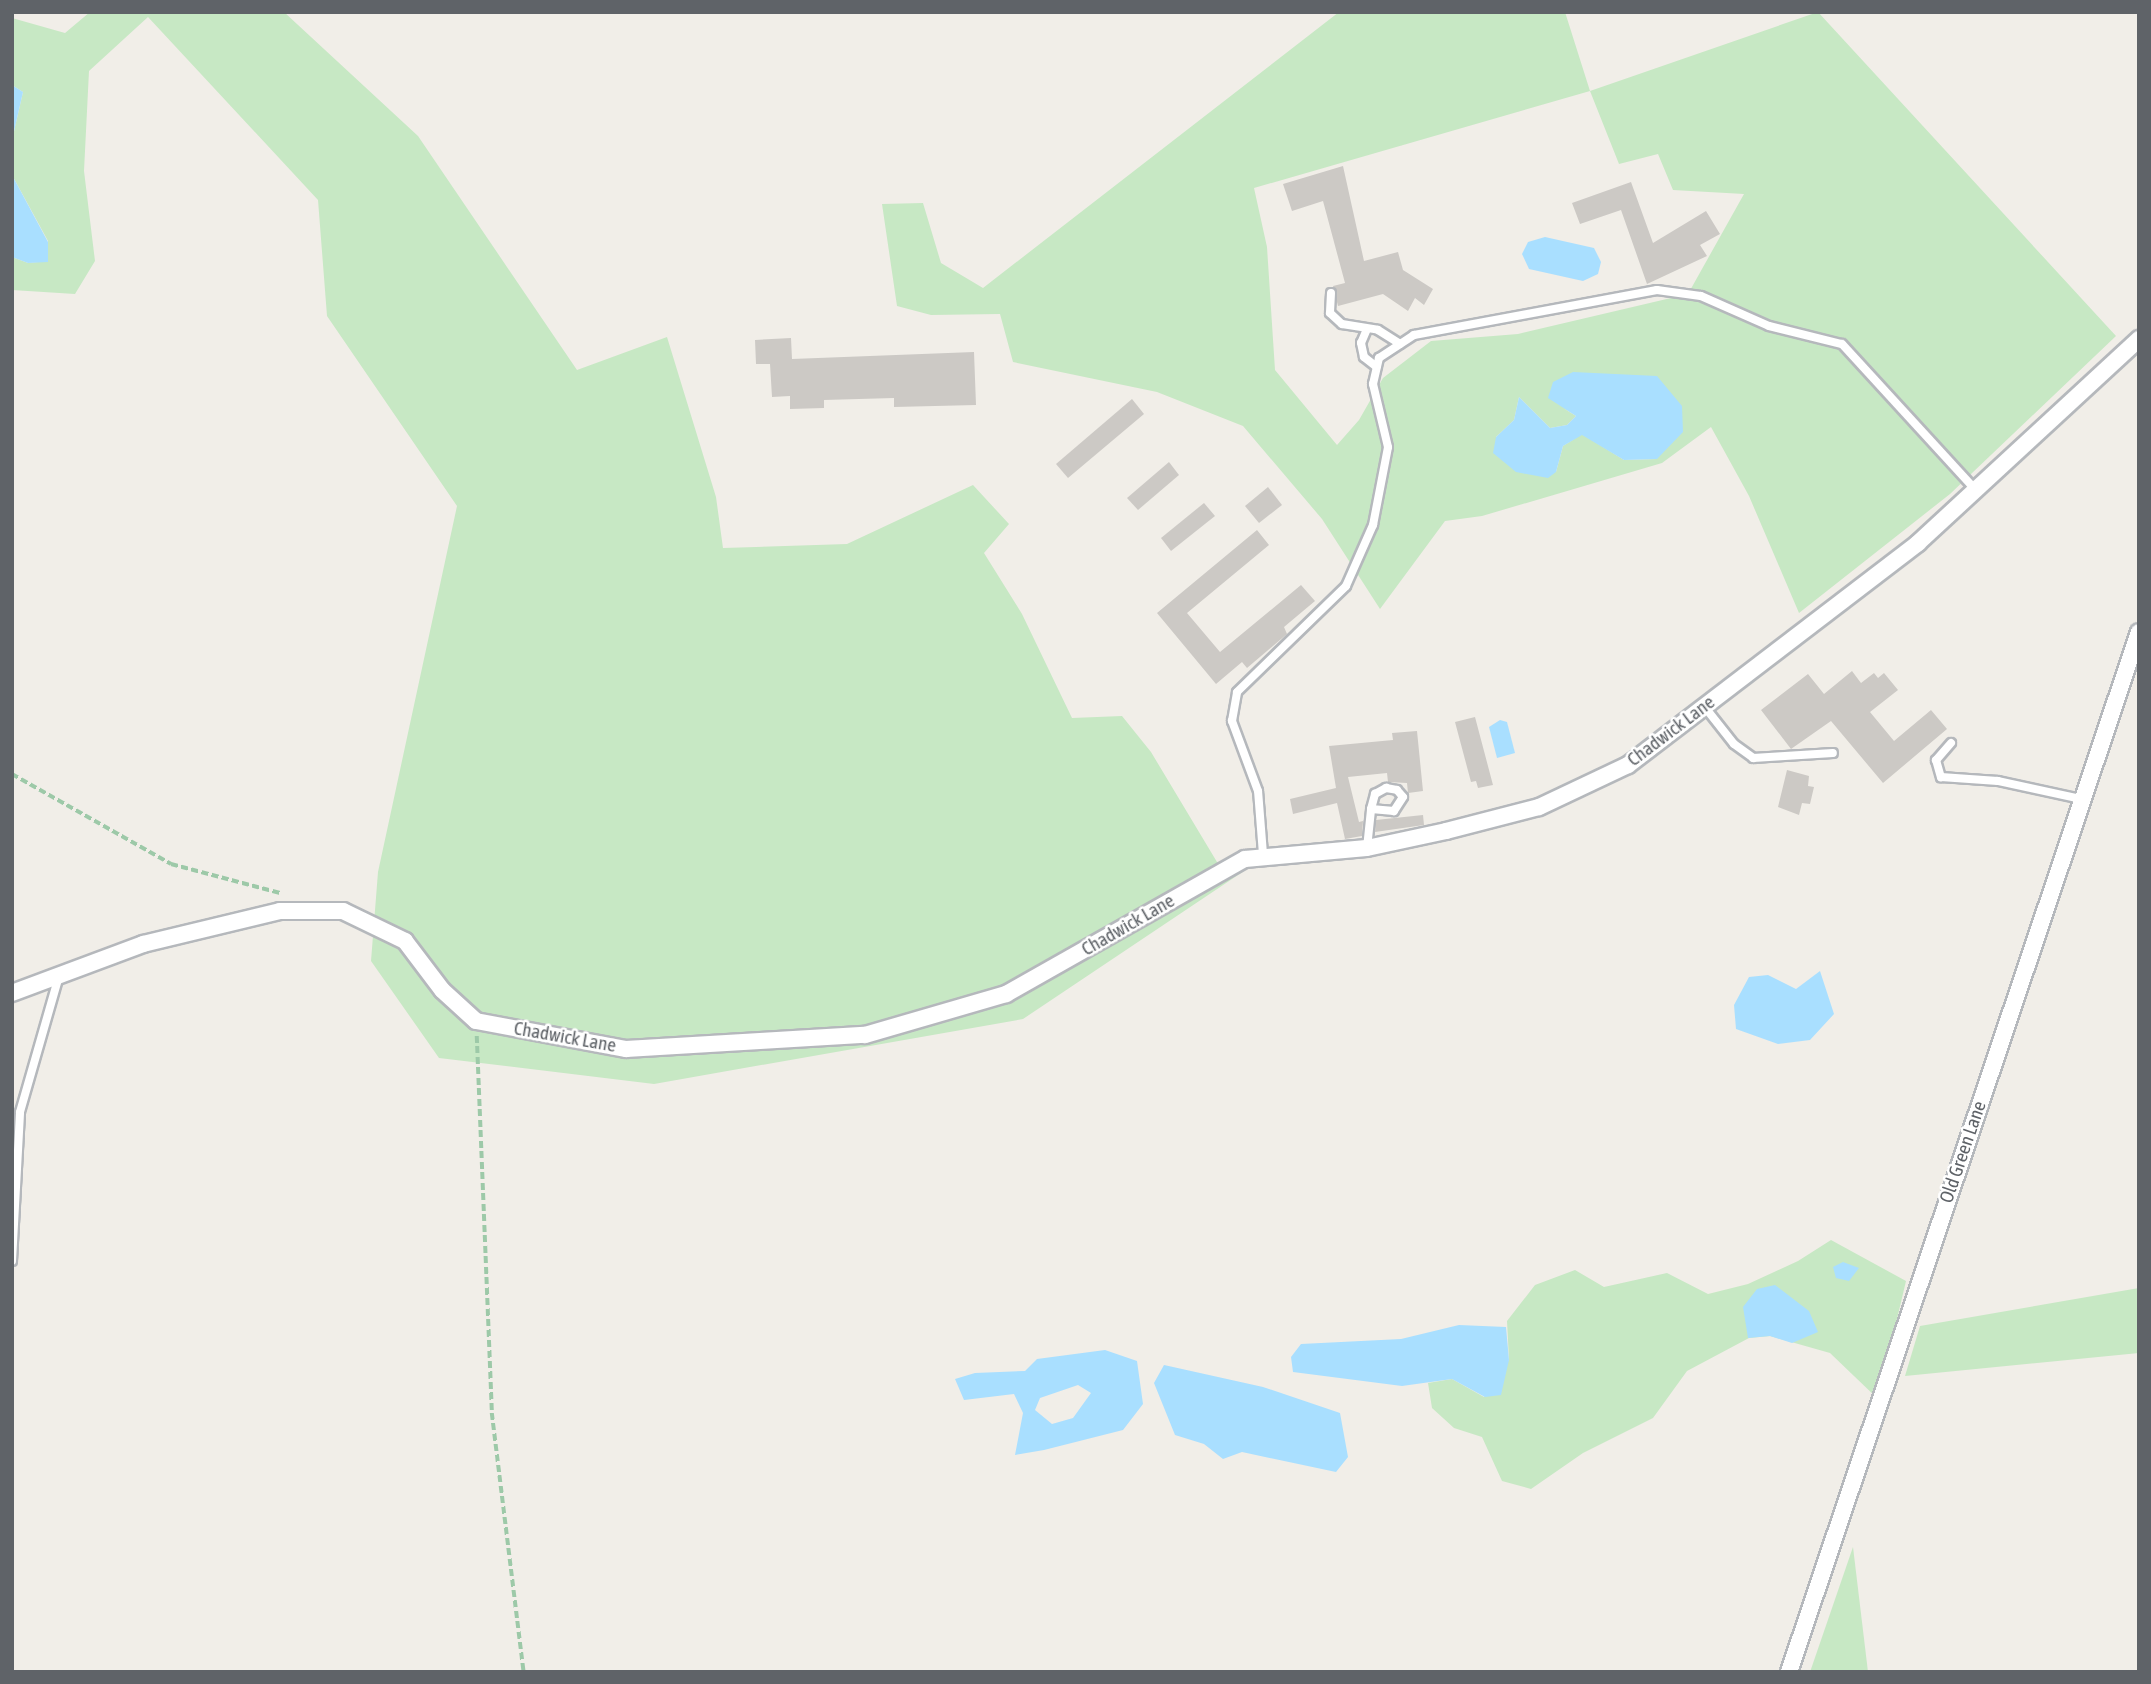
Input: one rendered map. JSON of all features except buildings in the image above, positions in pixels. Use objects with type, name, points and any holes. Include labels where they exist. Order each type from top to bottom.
[{"type":"street","name":"Chadwick Lane","points":[[476,1021],[626,1049],[865,1035],[1006,994],[1245,859],[1263,854],[1367,848],[1539,807],[1628,765],[1917,542],[2139,339]]},
{"type":"street","name":"Old Green Lane","points":[[1789,1672],[2139,632]]},
{"type":"street","points":[[12,993],[143,944],[279,911],[343,911],[405,941],[442,990],[476,1021]]},
{"type":"lane","points":[[1263,854],[1258,791],[1232,721],[1237,692],[1346,586],[1368,537],[1388,447],[1373,384],[1379,358],[1414,335],[1657,290],[1701,296],[1769,326],[1842,344],[1975,489]]},
{"type":"lane","points":[[1331,293],[1330,313],[1342,324],[1378,330],[1400,344]]},
{"type":"lane","points":[[1367,329],[1361,343],[1364,357],[1377,367]]},
{"type":"lane","points":[[1704,706],[1734,744],[1753,758],[1833,753]]},
{"type":"lane","points":[[1951,743],[1936,760],[1941,777],[1998,781],[2081,799]]},
{"type":"lane","points":[[1367,848],[1371,809]]},
{"type":"lane","points":[[12,1261],[20,1112],[59,976]]},
{"type":"path","points":[[12,774],[171,864],[292,896]]},
{"type":"path","points":[[476,1021],[492,1413],[524,1672]]},
{"type":"green space","points":[[90,12],[284,12],[418,136],[577,370],[667,337],[716,497],[723,548],[847,544],[973,485],[1009,524],[984,553],[1022,614],[1072,718],[1122,716],[1151,752],[1220,867],[1247,869],[1023,1019],[654,1084],[439,1058],[371,961],[378,872],[457,506],[327,316],[318,200],[148,17],[89,71],[84,171],[95,261],[75,294],[12,290],[12,257],[28,263],[48,261],[48,241],[12,175],[12,140],[23,92],[12,85],[12,18],[65,33]]},
{"type":"green space","points":[[1339,12],[1565,12],[1590,91],[1818,12],[2116,336],[1950,494],[1799,613],[1749,496],[1711,427],[1662,463],[1482,516],[1445,521],[1380,609],[1322,519],[1243,426],[1157,392],[1013,362],[1000,314],[931,315],[897,306],[882,204],[923,203],[941,263],[983,288]],"holes":[[[1590,91],[1619,164],[1658,154],[1673,190],[1744,194],[1688,294],[1518,334],[1431,341],[1383,378],[1359,420],[1337,445],[1275,370],[1267,247],[1254,188]],[[1519,397],[1550,428],[1567,425],[1576,416],[1563,408],[1657,459],[1624,460],[1582,434],[1563,446],[1556,472],[1496,437],[1514,420]]]},
{"type":"green space","points":[[1831,1240],[1906,1281],[1878,1399],[1830,1353],[1770,1336],[1749,1338],[1687,1371],[1653,1418],[1583,1453],[1531,1489],[1502,1481],[1482,1437],[1454,1428],[1432,1408],[1428,1383],[1452,1379],[1484,1397],[1509,1360],[1507,1321],[1535,1285],[1575,1270],[1604,1287],[1667,1273],[1708,1294],[1748,1284],[1798,1261]]},
{"type":"green space","points":[[2139,1288],[2139,1353],[1905,1376],[1920,1326]]},
{"type":"green space","points":[[1853,1547],[1868,1672],[1810,1672]]},
{"type":"water","points":[[12,85],[23,92],[12,140]]},
{"type":"water","points":[[12,175],[48,242],[48,262],[28,263],[12,257]]},
{"type":"water","points":[[1545,237],[1594,248],[1601,262],[1598,274],[1583,281],[1529,269],[1522,254],[1528,242]]},
{"type":"water","points":[[1573,372],[1657,376],[1682,406],[1683,432],[1657,459],[1624,460],[1582,435],[1563,446],[1556,472],[1548,478],[1516,472],[1493,453],[1496,437],[1514,420],[1519,397],[1550,428],[1567,425],[1576,416],[1548,398],[1553,382]]},
{"type":"water","points":[[1500,720],[1507,722],[1515,753],[1497,758],[1489,727]]},
{"type":"water","points":[[1820,971],[1834,1014],[1810,1040],[1778,1044],[1736,1029],[1734,1005],[1749,977],[1768,975],[1796,989]]},
{"type":"water","points":[[1843,1262],[1859,1268],[1849,1281],[1836,1278],[1833,1267]]},
{"type":"water","points":[[1775,1285],[1809,1311],[1818,1332],[1792,1343],[1770,1336],[1748,1338],[1743,1307],[1757,1289]]},
{"type":"water","points":[[1459,1325],[1506,1327],[1509,1360],[1501,1395],[1485,1397],[1452,1379],[1402,1386],[1293,1372],[1291,1357],[1301,1344],[1401,1339]]},
{"type":"water","points":[[1105,1350],[1137,1361],[1143,1404],[1123,1430],[1015,1455],[1023,1413],[1014,1394],[964,1400],[955,1379],[975,1373],[1025,1371],[1037,1359]],"holes":[[[1078,1385],[1091,1393],[1073,1418],[1052,1424],[1035,1410],[1040,1398]]]},
{"type":"water","points":[[1164,1365],[1263,1387],[1340,1413],[1348,1457],[1336,1472],[1242,1452],[1223,1459],[1204,1444],[1175,1435],[1154,1383]]}]
